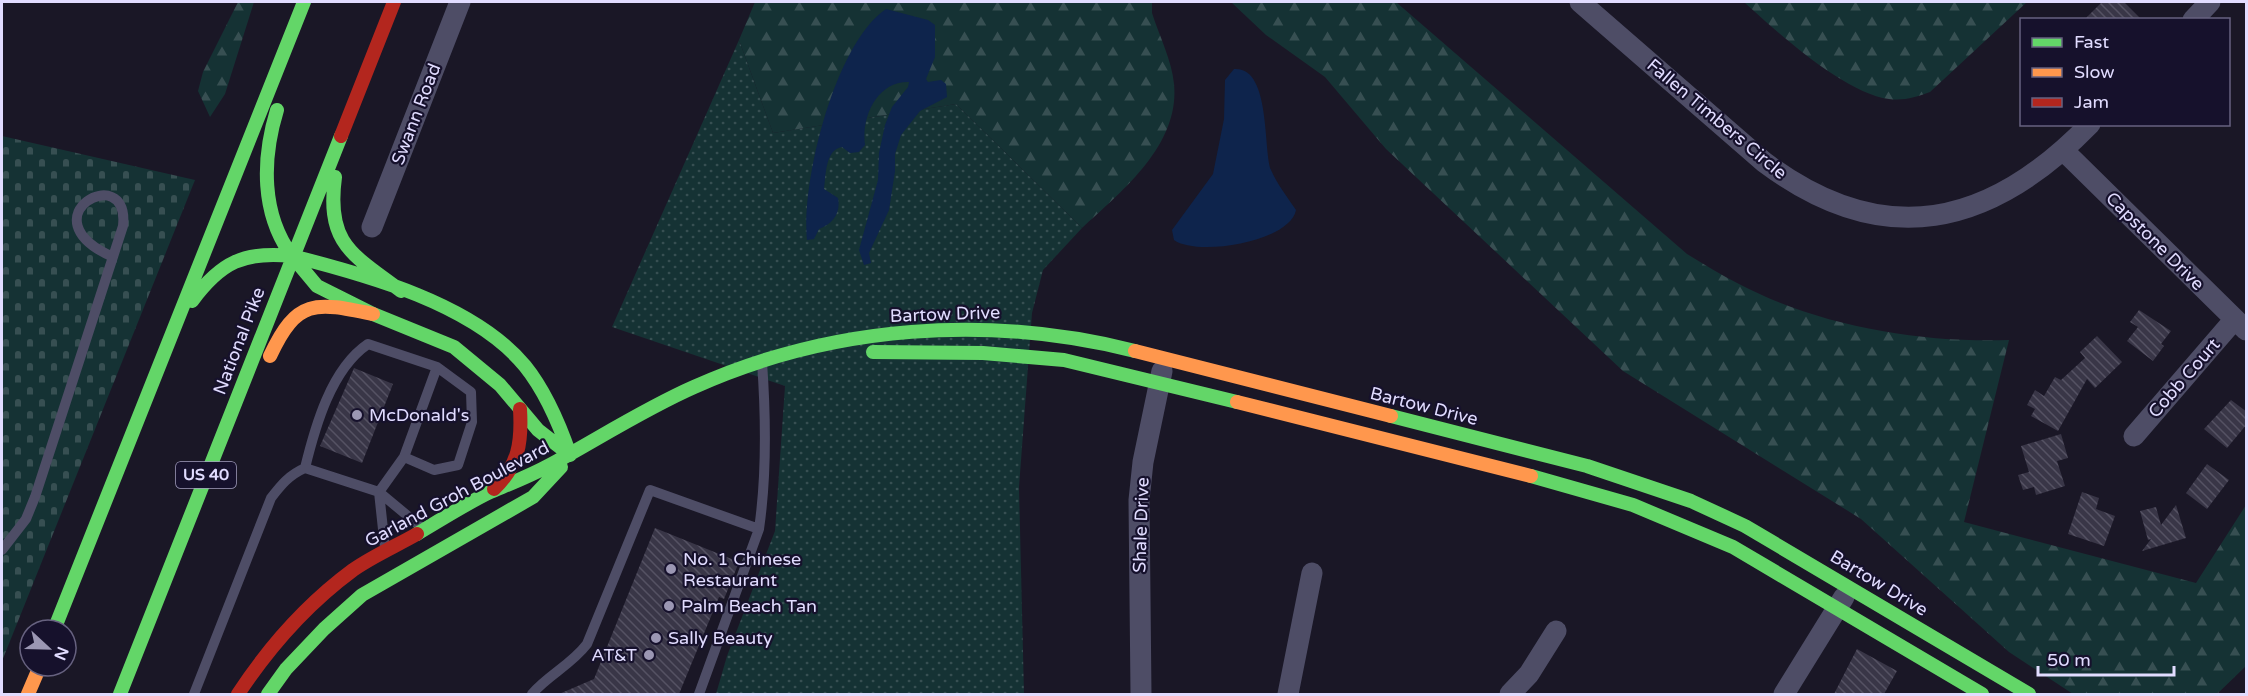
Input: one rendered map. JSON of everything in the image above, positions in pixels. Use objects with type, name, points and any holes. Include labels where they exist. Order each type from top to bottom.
[{"type":"street","points":[[59,618],[304,2]]},
{"type":"street","points":[[290,77],[318,2]]},
{"type":"street","name":"National Pike","points":[[120,694],[394,2]]},
{"type":"street","name":"Swann Road","points":[[372,227],[460,2]]},
{"type":"street","name":"Fallen Timbers Circle","points":[[1580,2],[1764,162],[1795,185],[1830,202],[1870,214],[1910,217],[1949,213],[1981,204],[2018,186],[2064,151],[2088,126]]},
{"type":"street","points":[[2195,18],[2210,2]]},
{"type":"street","points":[[282,98],[270,130],[268,188],[276,233],[292,256]]},
{"type":"street","points":[[348,116],[330,199],[331,220],[337,237],[348,249],[400,291]]},
{"type":"street","name":"Capstone Drive","points":[[2064,151],[2240,325]]},
{"type":"street","points":[[171,333],[204,285],[220,269],[243,257],[269,253],[292,256]]},
{"type":"street","name":"Garland Groh Boulevard","points":[[292,256],[328,264],[400,291],[467,321],[503,343],[523,364],[545,395],[560,424],[570,455]]},
{"type":"street","name":"Garland Groh Boulevard","points":[[292,256],[317,286],[373,314],[454,347],[500,385],[538,430],[570,455]]},
{"type":"street","points":[[264,372],[282,328],[294,316],[312,306],[327,304],[373,314]]},
{"type":"street","name":"Cobb Court","points":[[2134,436],[2240,325]]},
{"type":"street","name":"Bartow Drive","points":[[570,455],[680,394],[762,359],[846,339],[916,331],[986,328],[1045,331],[1166,358],[1587,466],[1691,501],[1745,526],[2029,694]]},
{"type":"street","name":"Bartow Drive","points":[[762,359],[850,352],[1022,355],[1091,365],[1581,489],[1633,506],[1733,547],[1982,694]]},
{"type":"street","name":"Shale Drive","points":[[1141,694],[1139,500],[1143,462],[1166,358]]},
{"type":"street","points":[[488,494],[510,476],[517,462],[522,438],[520,409]]},
{"type":"street","name":"Garland Groh Boulevard","points":[[238,694],[268,652],[307,610],[355,569],[488,494],[570,455]]},
{"type":"street","name":"Garland Groh Boulevard","points":[[268,694],[286,669],[324,629],[362,595],[533,497],[570,455]]},
{"type":"street","points":[[134,694],[206,517]]},
{"type":"street","points":[[1288,694],[1312,573]]},
{"type":"street","points":[[1784,694],[1835,609],[1851,587]]},
{"type":"street","points":[[1510,694],[1529,674],[1556,631]]},
{"type":"street","points":[[28,694],[35,678]]},
{"type":"lane","points":[[2,550],[26,519],[35,497],[112,257],[124,215],[120,205],[114,199],[94,195],[84,201],[78,213],[78,225],[83,239],[94,249],[112,257]]},
{"type":"lane","points":[[194,694],[271,498],[285,480],[305,468],[326,398],[356,352],[368,344],[436,368],[471,392],[472,422],[458,465],[434,470],[404,457]]},
{"type":"lane","points":[[699,694],[759,530],[764,499],[766,408],[762,359]]},
{"type":"lane","points":[[386,552],[379,492],[404,457],[436,368]]},
{"type":"lane","points":[[305,468],[379,492],[424,530]]},
{"type":"lane","points":[[532,694],[541,684],[576,659],[587,644],[650,490],[759,530]]},
{"type":"green space","points":[[238,2],[254,2],[225,94],[210,117],[198,91],[203,72]]},
{"type":"green space","points":[[755,2],[1152,2],[1152,13],[1173,75],[1173,106],[1168,127],[1158,147],[1145,165],[1082,228],[956,104],[773,133],[739,40]]},
{"type":"green space","points":[[1231,2],[1396,2],[1687,254],[1726,277],[1770,299],[1802,311],[1871,329],[1941,338],[2009,340],[1964,522],[2196,583],[2246,505],[2246,666],[2217,694],[2073,694],[2009,652],[1861,519],[1623,371],[1386,149],[1325,77],[1266,35]]},
{"type":"green space","points":[[1744,2],[2027,2],[1930,92],[1910,98],[1889,99],[1852,86],[1832,74],[1774,29]]},
{"type":"green space","points":[[739,40],[773,133],[956,104],[1082,228],[1043,270],[1032,313],[1019,487],[1024,694],[716,694],[727,656],[775,531],[785,386],[612,327]]},
{"type":"green space","points":[[2,136],[195,180],[2,661]]},
{"type":"water","points":[[886,9],[928,20],[935,25],[935,57],[926,79],[928,82],[941,80],[946,84],[947,97],[920,111],[901,135],[895,154],[895,171],[889,210],[869,253],[871,263],[864,265],[859,250],[878,180],[879,153],[885,125],[892,107],[908,87],[909,82],[888,87],[880,94],[869,112],[864,134],[865,145],[859,152],[850,153],[842,147],[832,153],[827,164],[824,189],[838,198],[837,213],[832,221],[819,229],[814,239],[807,240],[807,215],[816,150],[837,82],[851,51],[868,26]]},
{"type":"water","points":[[1234,69],[1246,72],[1254,81],[1260,94],[1271,170],[1296,210],[1290,221],[1278,231],[1261,238],[1221,246],[1186,245],[1174,240],[1172,230],[1213,174],[1224,119],[1225,80]]},
{"type":"building","points":[[2102,2],[2124,2],[2140,18],[2086,18]]},
{"type":"building","points":[[2139,310],[2171,331],[2161,344],[2164,346],[2153,361],[2127,341],[2138,327],[2130,322]]},
{"type":"building","points":[[2097,336],[2122,362],[2095,388],[2087,379],[2058,431],[2031,416],[2035,409],[2027,405],[2035,390],[2044,396],[2055,377],[2061,380],[2085,358],[2080,352]]},
{"type":"building","name":"McDonald's","points":[[354,368],[393,384],[362,463],[320,446]]},
{"type":"building","points":[[2231,400],[2247,412],[2247,424],[2227,448],[2204,429]]},
{"type":"building","points":[[2061,434],[2068,458],[2057,461],[2065,486],[2036,495],[2034,487],[2023,490],[2018,475],[2029,472],[2021,446]]},
{"type":"building","points":[[2207,464],[2229,480],[2207,509],[2186,493]]},
{"type":"building","points":[[2082,492],[2099,498],[2096,509],[2115,516],[2104,546],[2068,534]]},
{"type":"building","points":[[2176,505],[2186,538],[2142,551],[2151,539],[2148,540],[2140,511],[2156,507],[2161,525]]},
{"type":"building","points":[[655,528],[739,562],[724,599],[719,597],[679,694],[559,694],[594,679]]},
{"type":"building","points":[[1857,649],[1897,671],[1884,694],[1834,694]]},
{"type":"traffic: fast","points":[[59,618],[304,2]]},
{"type":"traffic: fast","points":[[277,110],[269,148],[267,186],[274,222],[292,256]]},
{"type":"traffic: fast","points":[[120,694],[341,136]]},
{"type":"traffic: fast","points":[[335,177],[333,200],[339,233],[356,256],[401,291]]},
{"type":"traffic: fast","points":[[192,301],[213,277],[235,262],[260,255],[292,256]]},
{"type":"traffic: fast","points":[[292,256],[353,272],[418,295],[478,325],[503,344],[533,376],[551,408],[570,455]]},
{"type":"traffic: fast","points":[[292,256],[317,286],[373,314],[454,347],[500,385],[538,430],[570,455]]},
{"type":"traffic: fast","points":[[417,534],[488,493],[542,469],[675,396],[747,366],[801,350],[856,339],[912,332],[968,330],[1024,332],[1080,339],[1135,351]]},
{"type":"traffic: fast","points":[[873,352],[983,353],[1064,360],[1237,402]]},
{"type":"traffic: fast","points":[[1391,416],[1587,466],[1691,501],[1745,526],[2029,694]]},
{"type":"traffic: fast","points":[[268,694],[286,669],[324,629],[362,595],[533,497],[561,467]]},
{"type":"traffic: fast","points":[[1531,476],[1633,505],[1733,547],[1982,694]]},
{"type":"traffic: slow","points":[[270,356],[289,323],[299,314],[310,309],[336,307],[373,314]]},
{"type":"traffic: slow","points":[[1135,351],[1391,416]]},
{"type":"traffic: slow","points":[[1237,402],[1531,476]]},
{"type":"traffic: slow","points":[[28,694],[35,678]]},
{"type":"traffic: jam","points":[[341,136],[394,2]]},
{"type":"traffic: jam","points":[[494,489],[514,462],[519,442],[520,409]]},
{"type":"traffic: jam","points":[[238,694],[276,643],[320,597],[353,570],[417,534]]},
{"type":"place","name":"McDonald's","points":[[357,415]]},
{"type":"place","name":"No. 1 Chinese Restaurant","points":[[671,569]]},
{"type":"place","name":"Palm Beach Tan","points":[[669,606]]},
{"type":"place","name":"Sally Beauty","points":[[656,638]]},
{"type":"place","name":"AT&T","points":[[649,655]]}]
